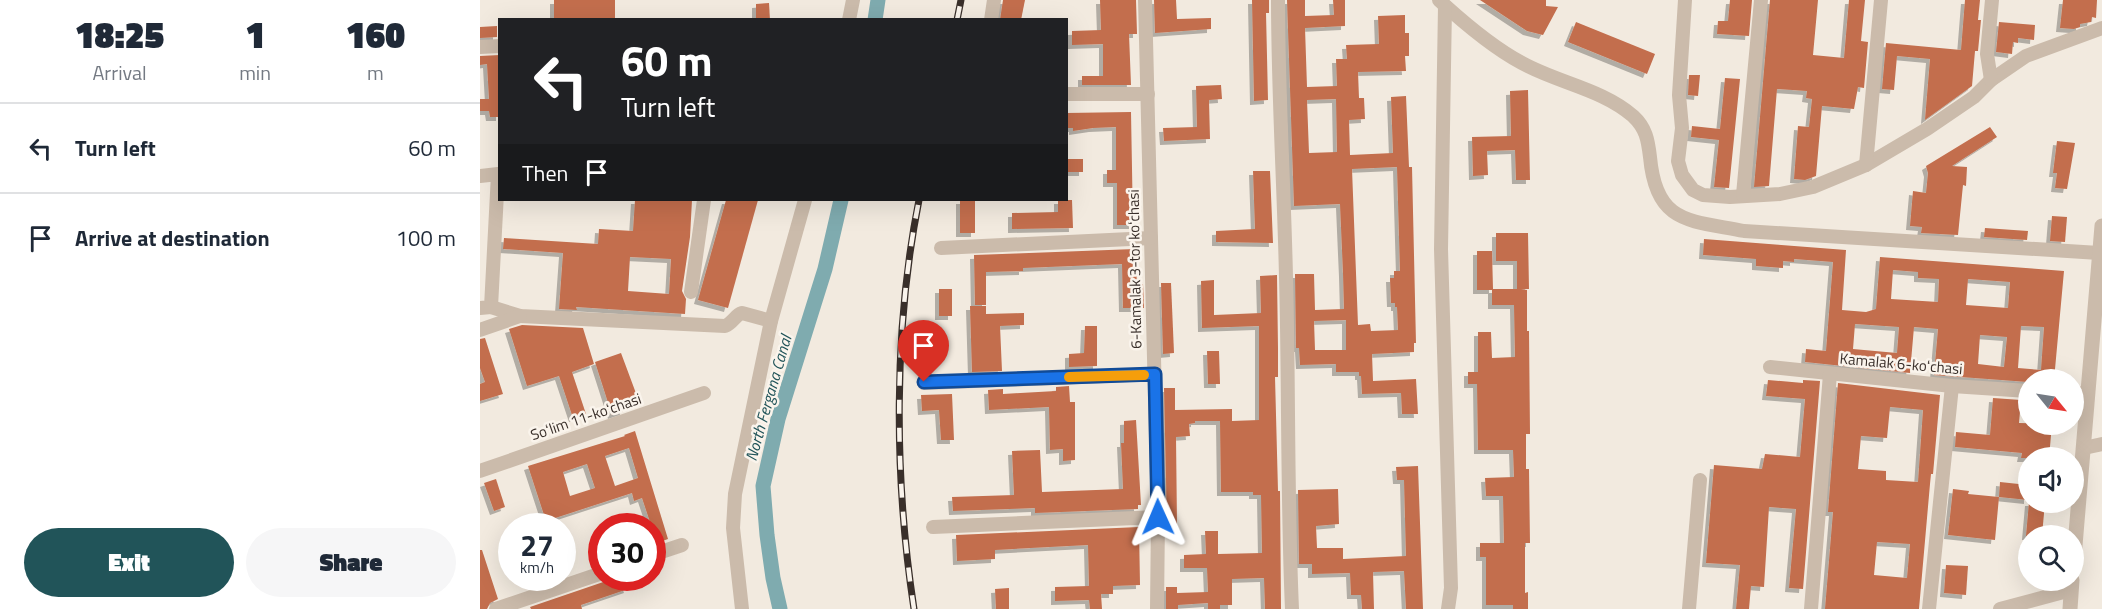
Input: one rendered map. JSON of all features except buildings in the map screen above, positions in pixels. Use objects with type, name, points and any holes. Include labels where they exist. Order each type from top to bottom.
[{"type":"street","points":[[849,18],[853,0]]},
{"type":"street","points":[[991,18],[994,0]]},
{"type":"street","name":"6-Kamalak 3-tor koʻchasi","points":[[1145,0],[1158,517],[1157,609]]},
{"type":"street","points":[[1278,0],[1286,277],[1288,520],[1292,609]]},
{"type":"street","points":[[1685,0],[1679,95],[1682,128],[1678,161],[1682,175],[1693,190],[1703,195],[1730,197],[1780,194],[1813,187],[1866,165],[1927,129],[1974,97],[1991,80],[2025,56],[2102,28]]},
{"type":"street","points":[[1743,195],[1761,0]]},
{"type":"street","points":[[1866,165],[1881,0]]},
{"type":"street","points":[[1991,80],[1987,54],[1992,0]]},
{"type":"street","points":[[1442,3],[1469,27],[1522,63],[1589,91],[1630,114],[1641,124],[1648,139],[1652,179],[1657,194],[1675,214],[1688,220],[1744,231],[2099,253]]},
{"type":"street","points":[[1442,3],[1441,249],[1451,588],[1448,609]]},
{"type":"street","points":[[480,46],[498,46]]},
{"type":"street","points":[[1068,94],[1148,94]]},
{"type":"street","points":[[480,176],[498,174]]},
{"type":"street","points":[[498,184],[486,307],[520,316],[725,326],[742,313],[771,321]]},
{"type":"street","points":[[692,292],[704,201]]},
{"type":"street","points":[[742,609],[733,528],[735,494],[771,321],[806,201]]},
{"type":"street","points":[[2084,375],[2099,279],[2102,226]]},
{"type":"street","points":[[941,248],[1151,238]]},
{"type":"street","points":[[480,330],[520,316]]},
{"type":"street","name":"Kamalak 6-koʻchasi","points":[[1770,368],[2018,390]]},
{"type":"street","points":[[924,382],[1155,374]]},
{"type":"street","points":[[1810,609],[1830,374]]},
{"type":"street","points":[[1929,609],[1952,386]]},
{"type":"street","name":"Soʻlim 11-koʻchasi","points":[[480,471],[704,393]]},
{"type":"street","points":[[2084,448],[2102,444]]},
{"type":"street","points":[[1689,609],[1700,480]]},
{"type":"street","points":[[933,527],[1158,517]]},
{"type":"street","points":[[666,550],[682,545]]},
{"type":"street","points":[[496,609],[588,578]]},
{"type":"street","points":[[2000,609],[2053,591]]},
{"type":"street","points":[[2070,609],[2071,591]]},
{"type":"waterway","name":"North Fergana Canal","points":[[875,18],[878,0]]},
{"type":"waterway","name":"North Fergana Canal","points":[[780,609],[767,535],[763,486],[778,419],[825,269],[841,201]]},
{"type":"railway","points":[[957,18],[961,0]]},
{"type":"railway","points":[[914,609],[903,508],[899,404],[904,300],[919,201]]},
{"type":"slow traffic","points":[[1069,377],[1144,375]]},
{"type":"route","points":[[924,382],[1155,374],[1158,517]]}]
